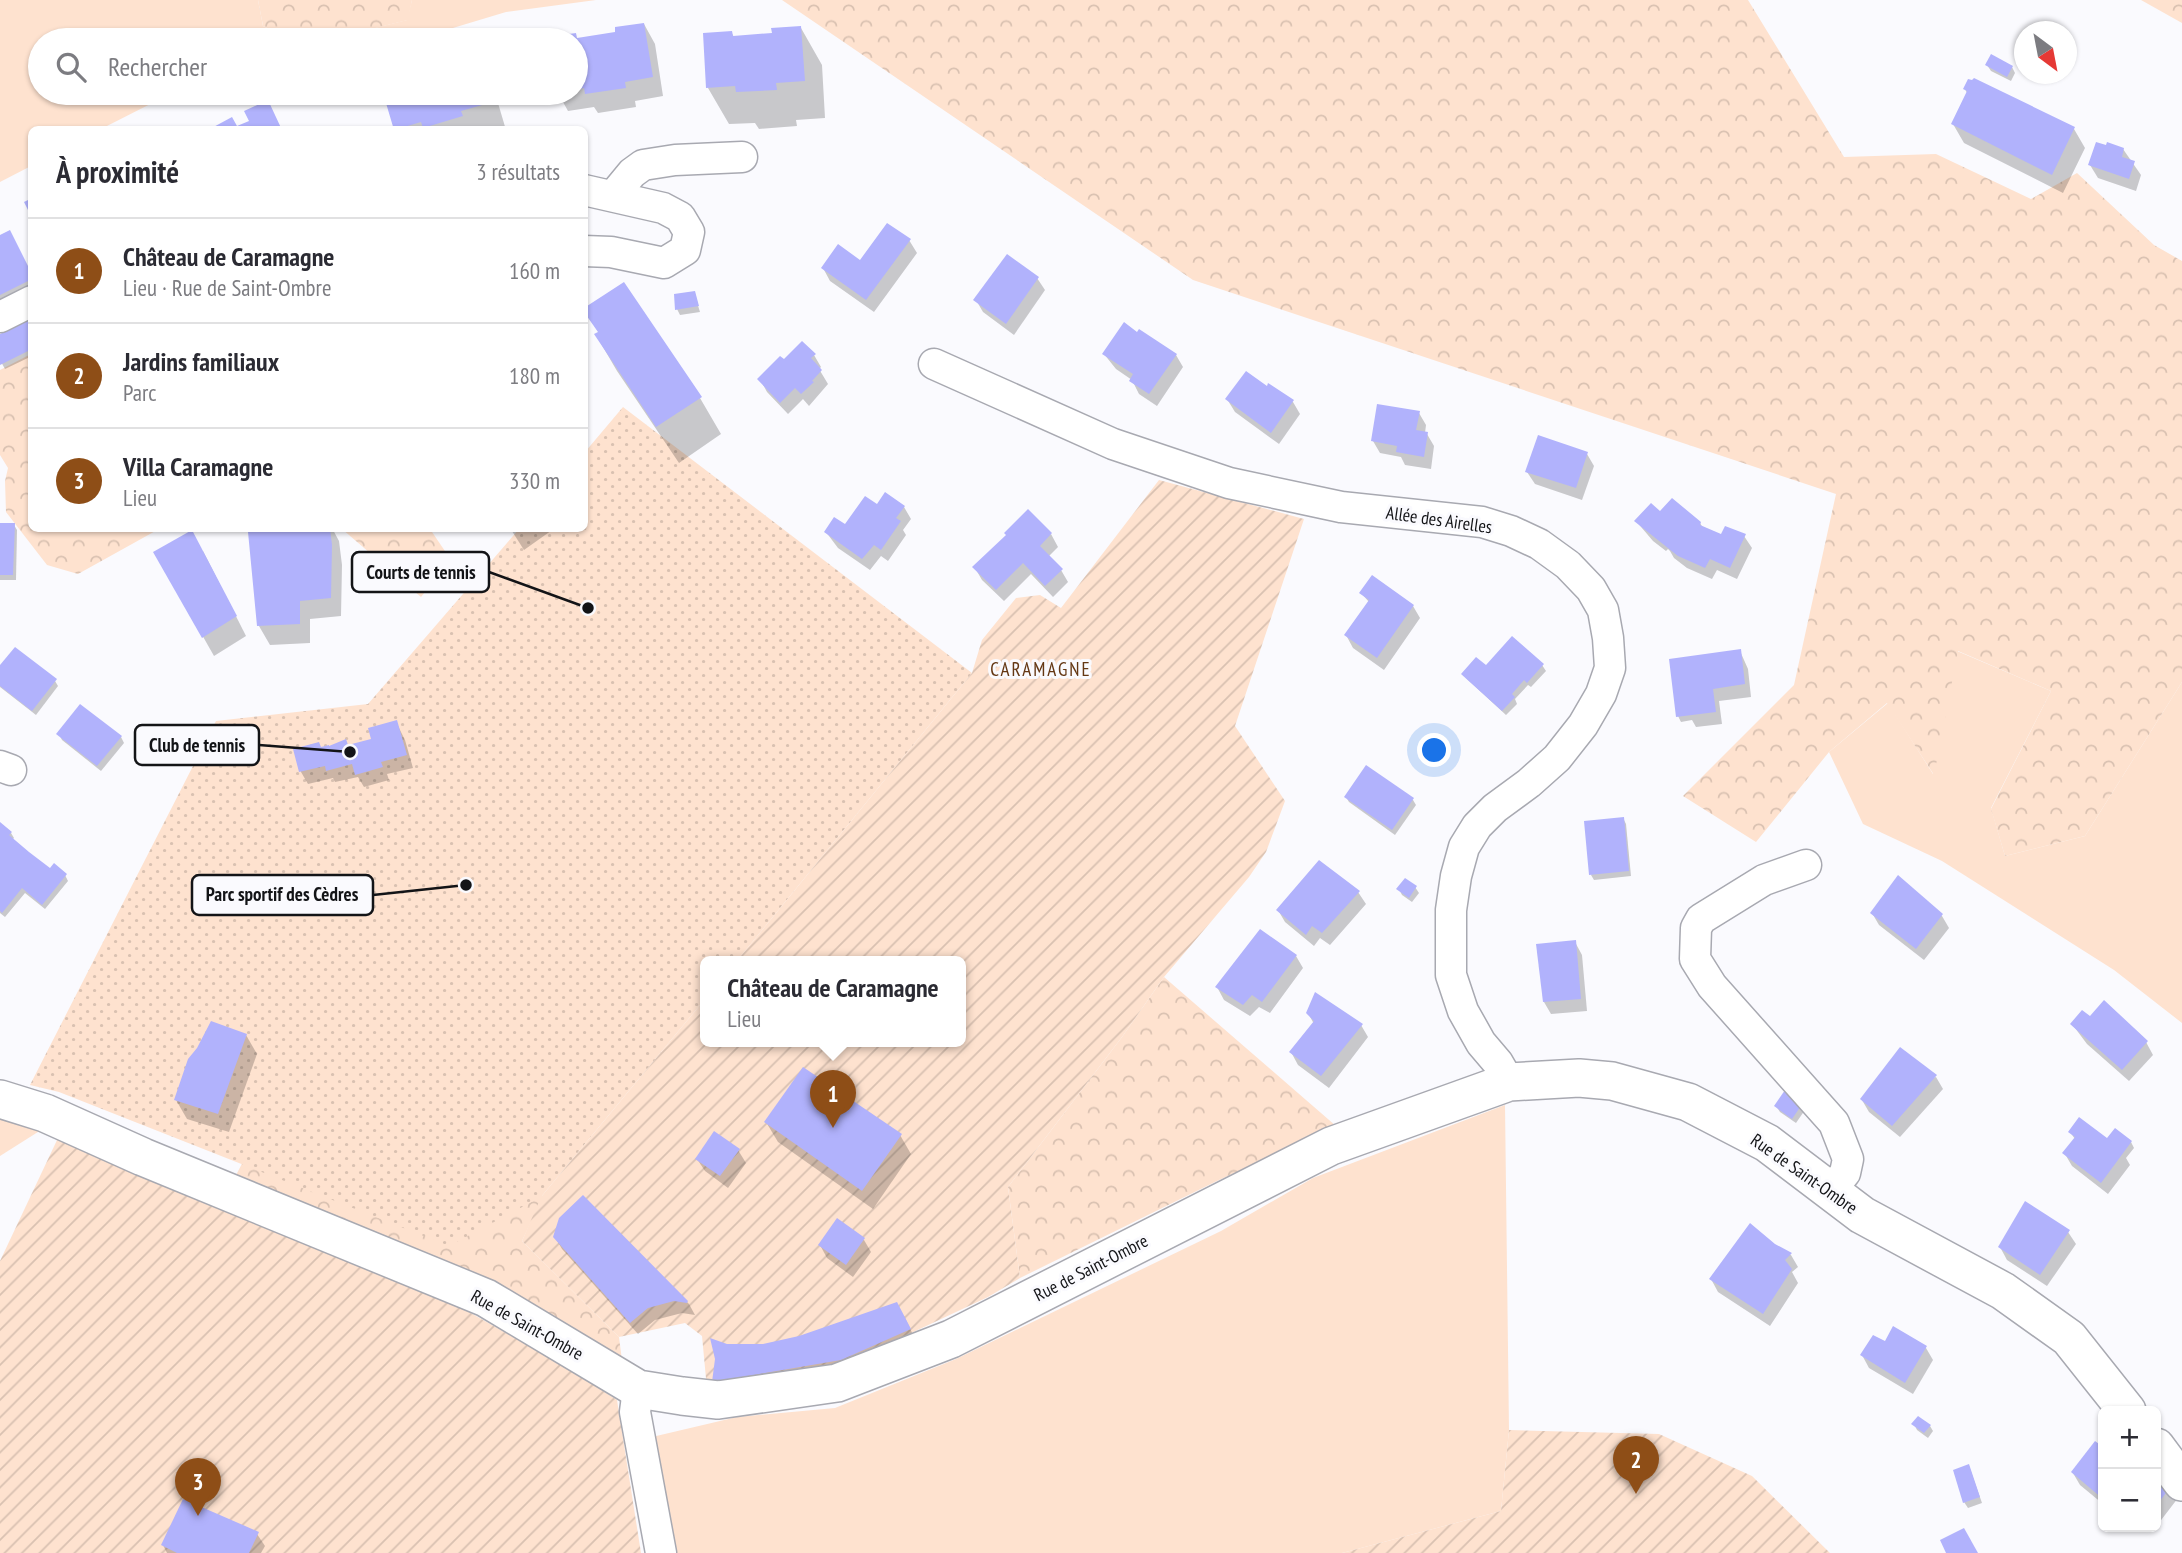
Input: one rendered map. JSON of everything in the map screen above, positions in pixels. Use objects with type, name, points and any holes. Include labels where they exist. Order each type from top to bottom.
[{"type":"street","points":[[599,193],[643,165],[675,160],[742,158]]},
{"type":"street","points":[[588,251],[611,252],[664,263],[685,250],[689,232],[680,216],[663,208],[599,193]]},
{"type":"street","points":[[0,317],[28,304]]},
{"type":"street","name":"Allée des Airelles","points":[[934,364],[1113,444],[1228,483],[1341,508],[1482,523],[1511,531],[1539,544],[1568,565],[1591,589],[1603,610],[1608,638],[1609,668],[1601,694],[1583,725],[1557,758],[1477,825],[1464,847],[1456,876],[1451,910],[1451,975],[1463,1011],[1481,1043],[1498,1063],[1509,1082]]},
{"type":"street","points":[[1806,865],[1764,880],[1701,919],[1696,928],[1695,958],[1713,986],[1834,1123],[1848,1159],[1845,1173],[1837,1182],[1820,1185]]},
{"type":"street","name":"Rue de Saint-Ombre","points":[[0,1099],[45,1113],[142,1157],[485,1298],[638,1389],[718,1400],[837,1383],[951,1339],[1331,1146],[1509,1082],[1578,1078],[1612,1082],[1688,1102],[1767,1143],[1862,1215],[2003,1291],[2068,1338],[2123,1406]]},
{"type":"street","points":[[638,1389],[635,1412],[661,1553]]},
{"type":"street","points":[[2161,1454],[2182,1482]]},
{"type":"green space","points":[[0,0],[258,0],[263,26],[267,28],[28,28],[28,105],[148,105],[107,126],[28,126],[28,168],[0,182]]},
{"type":"green space","points":[[258,0],[412,0],[408,20],[375,28],[263,26]]},
{"type":"green space","points":[[412,0],[596,0],[506,12],[453,28],[375,28],[407,20]]},
{"type":"green space","points":[[782,0],[1748,0],[1844,157],[1936,154],[2031,199],[2077,173],[2154,245],[2182,261],[2182,682],[2085,836],[2005,856],[1991,809],[2051,691],[1958,651],[1934,775],[1887,703],[1829,752],[1756,842],[1683,796],[1794,685],[1836,494],[1193,280]]},
{"type":"green space","points":[[2141,0],[2182,0],[2182,23]]},
{"type":"green space","points":[[28,356],[28,532],[154,532],[78,574],[47,565],[6,512],[5,481],[8,468],[0,455],[0,370]]},
{"type":"green space","points":[[623,407],[972,673],[741,956],[700,956],[700,1005],[541,1197],[449,1246],[59,1092],[30,1085],[216,721],[368,704],[516,532],[588,532],[588,448]]},
{"type":"green space","points":[[1159,480],[1304,519],[1235,726],[1285,801],[1266,852],[1249,877],[1164,977],[1008,1187],[1020,1278],[988,1297],[843,1365],[707,1389],[702,1336],[685,1323],[619,1337],[522,1241],[541,1197],[700,1005],[700,1047],[966,1047],[966,956],[741,956],[972,673],[982,640],[1016,598],[1040,595],[1061,608]]},
{"type":"green space","points":[[345,532],[432,532],[451,560],[421,597]]},
{"type":"green space","points":[[1957,651],[2051,691],[1991,808],[2005,856],[2085,836],[2182,682],[2182,1023],[2114,970],[1942,861],[1863,824],[1829,752],[1888,703],[1933,774]]},
{"type":"green space","points":[[1164,977],[1336,1126],[1020,1278],[1008,1187]]},
{"type":"green space","points":[[1505,1105],[1509,1430],[1501,1511],[1342,1553],[675,1553],[652,1437],[737,1417],[835,1408],[956,1359],[1221,1231],[1313,1178]]},
{"type":"green space","points":[[0,1110],[49,1125],[0,1156]]},
{"type":"green space","points":[[264,1121],[543,1196],[522,1241],[619,1337],[624,1376],[233,1181]]},
{"type":"green space","points":[[58,1138],[446,1299],[566,1367],[617,1400],[641,1553],[0,1553],[0,1261]]},
{"type":"green space","points":[[1509,1430],[1659,1434],[1752,1476],[1830,1553],[1342,1553],[1501,1511]]},
{"type":"building","points":[[644,23],[653,77],[625,82],[626,88],[588,94],[588,36],[615,32],[615,27]]},
{"type":"building","points":[[801,26],[805,81],[776,83],[777,90],[736,92],[735,86],[706,88],[703,33],[732,31],[733,36],[772,33],[771,28]]},
{"type":"building","points":[[1991,54],[2013,66],[2007,77],[1985,65]]},
{"type":"building","points":[[1974,78],[2075,127],[2052,175],[1951,124],[1967,91],[1963,89],[1968,79]]},
{"type":"building","points":[[257,105],[270,105],[280,126],[237,126],[249,121],[244,111]]},
{"type":"building","points":[[387,105],[482,105],[461,111],[463,116],[430,126],[422,126],[421,122],[393,126]]},
{"type":"building","points":[[232,117],[237,126],[215,126]]},
{"type":"building","points":[[2096,142],[2106,145],[2107,142],[2124,148],[2122,157],[2135,161],[2129,179],[2088,165]]},
{"type":"building","points":[[887,223],[911,239],[866,300],[821,268],[838,244],[860,260]]},
{"type":"building","points":[[10,230],[28,266],[28,281],[0,295],[0,235]]},
{"type":"building","points":[[1007,254],[1039,277],[1006,324],[973,300]]},
{"type":"building","points":[[624,282],[702,397],[656,427],[594,334],[598,332],[588,318],[588,305]]},
{"type":"building","points":[[695,291],[699,306],[675,310],[674,294]]},
{"type":"building","points":[[28,321],[28,351],[0,365],[0,334]]},
{"type":"building","points":[[1124,322],[1177,354],[1149,394],[1129,381],[1133,374],[1102,354]]},
{"type":"building","points":[[802,341],[816,354],[811,358],[822,370],[801,394],[795,388],[780,403],[757,379],[780,356],[784,359]]},
{"type":"building","points":[[1246,371],[1294,400],[1271,433],[1225,399]]},
{"type":"building","points":[[1377,404],[1420,411],[1416,430],[1428,432],[1424,457],[1396,452],[1397,446],[1371,441]]},
{"type":"building","points":[[1538,435],[1588,452],[1576,488],[1525,472]]},
{"type":"building","points":[[885,492],[905,506],[896,518],[901,521],[881,550],[874,545],[862,559],[824,532],[834,517],[845,524],[865,496],[877,504]]},
{"type":"building","points":[[1672,498],[1701,522],[1700,525],[1721,534],[1725,526],[1746,534],[1730,568],[1710,559],[1705,568],[1678,556],[1634,521],[1651,503],[1660,511]]},
{"type":"building","points":[[1028,509],[1052,533],[1040,546],[1063,569],[1045,586],[1023,563],[996,590],[972,567],[1006,535],[1004,533]]},
{"type":"building","points":[[0,523],[15,523],[13,575],[0,575]]},
{"type":"building","points":[[193,532],[237,616],[202,638],[153,552]]},
{"type":"building","points":[[248,532],[330,532],[331,598],[300,601],[300,624],[257,626]]},
{"type":"building","points":[[1372,575],[1414,605],[1377,658],[1344,635],[1369,600],[1359,593]]},
{"type":"building","points":[[1512,636],[1544,664],[1527,683],[1524,680],[1512,694],[1515,697],[1502,711],[1461,674],[1476,657],[1486,665]]},
{"type":"building","points":[[15,647],[57,679],[32,711],[0,686],[0,665]]},
{"type":"building","points":[[1741,649],[1745,684],[1713,689],[1716,712],[1676,717],[1669,659]]},
{"type":"building","points":[[80,704],[122,736],[97,766],[56,734]]},
{"type":"building","points":[[397,720],[407,755],[381,762],[383,767],[355,775],[352,764],[326,771],[325,766],[299,772],[293,749],[319,742],[321,747],[346,739],[348,745],[371,739],[368,728]]},
{"type":"building","points":[[1366,765],[1414,798],[1392,830],[1344,797]]},
{"type":"building","points":[[1624,817],[1629,871],[1589,875],[1584,821]]},
{"type":"building","points":[[0,822],[12,832],[9,835],[29,852],[50,868],[54,863],[67,874],[42,905],[22,888],[2,913],[0,911]]},
{"type":"building","points":[[1319,860],[1360,891],[1322,933],[1312,926],[1306,935],[1276,910]]},
{"type":"building","points":[[1898,875],[1943,914],[1916,949],[1870,913]]},
{"type":"building","points":[[1405,878],[1417,886],[1409,898],[1396,889]]},
{"type":"building","points":[[1260,929],[1297,955],[1262,1002],[1252,995],[1243,1005],[1215,987]]},
{"type":"building","points":[[1576,940],[1581,999],[1543,1002],[1536,944]]},
{"type":"building","points":[[1315,992],[1363,1024],[1321,1076],[1289,1052],[1314,1021],[1306,1013]]},
{"type":"building","points":[[2104,1000],[2148,1041],[2122,1070],[2070,1024],[2082,1010],[2090,1016]]},
{"type":"building","points":[[211,1021],[247,1034],[218,1114],[174,1100],[188,1059]]},
{"type":"building","points":[[1900,1047],[1937,1075],[1892,1126],[1860,1099]]},
{"type":"building","points":[[803,1067],[902,1134],[862,1191],[764,1122]]},
{"type":"building","points":[[1787,1087],[1805,1100],[1792,1119],[1774,1106]]},
{"type":"building","points":[[2079,1117],[2107,1138],[2115,1128],[2132,1141],[2101,1183],[2062,1153],[2075,1137],[2068,1132]]},
{"type":"building","points":[[714,1131],[740,1149],[720,1176],[695,1159]]},
{"type":"building","points":[[583,1195],[688,1301],[687,1303],[674,1301],[648,1308],[630,1323],[553,1237],[559,1218]]},
{"type":"building","points":[[2025,1201],[2070,1230],[2040,1275],[1998,1247]]},
{"type":"building","points":[[837,1218],[865,1238],[846,1265],[818,1245]]},
{"type":"building","points":[[1750,1223],[1775,1244],[1792,1253],[1785,1260],[1792,1269],[1763,1314],[1709,1279]]},
{"type":"building","points":[[897,1302],[911,1329],[841,1360],[712,1382],[715,1359],[710,1338],[727,1344],[763,1344],[799,1336]]},
{"type":"building","points":[[1893,1326],[1927,1346],[1905,1383],[1860,1355],[1873,1335],[1885,1341]]},
{"type":"building","points":[[1918,1416],[1931,1425],[1924,1433],[1911,1424]]},
{"type":"building","points":[[2095,1441],[2098,1443],[2098,1495],[2071,1472]]},
{"type":"building","points":[[1969,1464],[1980,1497],[1963,1503],[1953,1470]]},
{"type":"building","points":[[2161,1471],[2172,1485],[2161,1499]]},
{"type":"building","points":[[183,1499],[259,1532],[249,1553],[177,1553],[161,1545]]},
{"type":"building","points":[[1964,1528],[1978,1553],[1946,1553],[1940,1540]]},
{"type":"place","name":"Courts de tennis","points":[[588,608]]},
{"type":"place","name":"Club de tennis","points":[[350,752]]},
{"type":"place","name":"Parc sportif des Cèdres","points":[[466,885]]},
{"type":"place","name":"Château de Caramagne","points":[[833,1128]]},
{"type":"place","name":"Jardins familiaux","points":[[1636,1494]]},
{"type":"place","name":"Villa Caramagne","points":[[198,1516]]},
{"type":"district","name":"CARAMAGNE","points":[[1041,669]]}]
